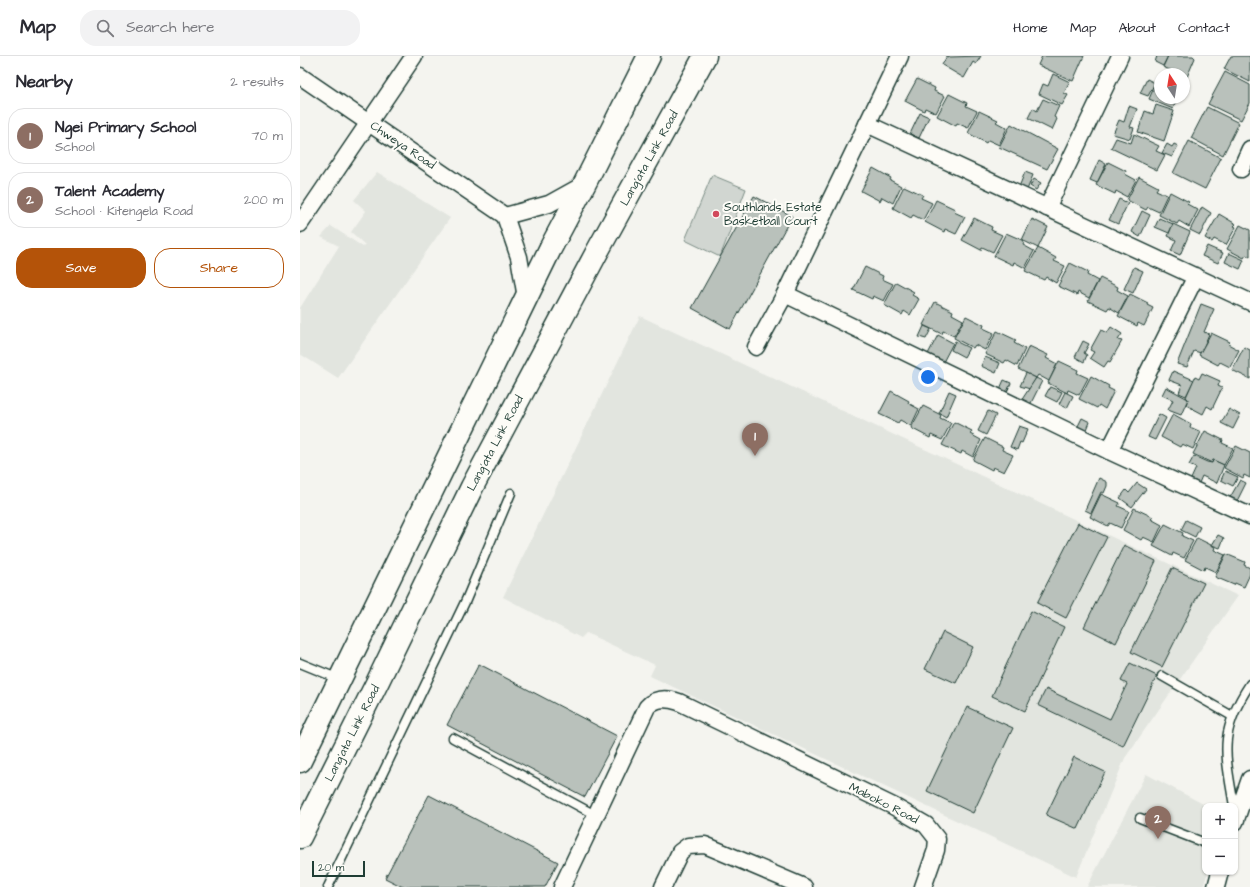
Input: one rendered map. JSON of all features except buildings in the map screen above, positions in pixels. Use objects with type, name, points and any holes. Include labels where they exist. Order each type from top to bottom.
[{"type":"main road","points":[[300,761],[526,298],[649,56]]},
{"type":"main road","name":"Lang'ata Link Road","points":[[300,837],[472,487],[596,252],[705,56]]},
{"type":"street","points":[[300,224],[414,56]]},
{"type":"street","points":[[756,348],[785,294],[900,56]]},
{"type":"street","points":[[1047,208],[1120,56]]},
{"type":"street","name":"Chweya Road","points":[[300,76],[505,216]]},
{"type":"street","points":[[867,124],[1250,302]]},
{"type":"street","points":[[1241,169],[1250,149]]},
{"type":"street","points":[[526,298],[519,257],[505,216],[549,204],[585,183]]},
{"type":"street","points":[[1109,450],[1196,276]]},
{"type":"street","points":[[785,294],[1250,516]]},
{"type":"street","name":"Maboko Road","points":[[597,816],[647,707],[656,700],[664,698],[679,702],[781,751],[893,806],[926,825],[937,839],[936,850],[923,887]]},
{"type":"street","points":[[1238,808],[1250,779]]},
{"type":"street","points":[[562,887],[597,816]]},
{"type":"street","points":[[663,887],[680,852],[688,846],[705,845],[804,887]]},
{"type":"street","points":[[1216,887],[1219,875]]},
{"type":"lane","points":[[328,887],[466,600],[510,493]]},
{"type":"lane","points":[[300,663],[339,679]]},
{"type":"lane","points":[[1162,676],[1232,716]]},
{"type":"lane","points":[[1233,803],[1226,752],[1228,728],[1236,706],[1250,684]]},
{"type":"lane","points":[[453,738],[597,816]]},
{"type":"lane","points":[[1140,818],[1202,842]]},
{"type":"shaded area","points":[[377,172],[450,218],[338,378],[300,354],[300,308],[339,246],[321,237],[331,226],[363,247],[365,245],[351,232],[366,211],[354,200]]},
{"type":"shaded area","name":"Southlands Estate Basketball Court","points":[[712,175],[746,189],[720,257],[685,240]]},
{"type":"shaded area","points":[[640,316],[1238,596],[1125,758],[1076,877],[650,676],[655,665],[586,633],[581,638],[503,597]]},
{"type":"shaded area","points":[[1146,774],[1202,803],[1202,875],[1207,875],[1203,887],[1087,887]]},
{"type":"place","name":"Southlands Estate Basketball Court","points":[[716,214]]},
{"type":"place","name":"Ngei Primary School","points":[[755,456]]},
{"type":"place","name":"Talent Academy","points":[[1158,839]]}]
